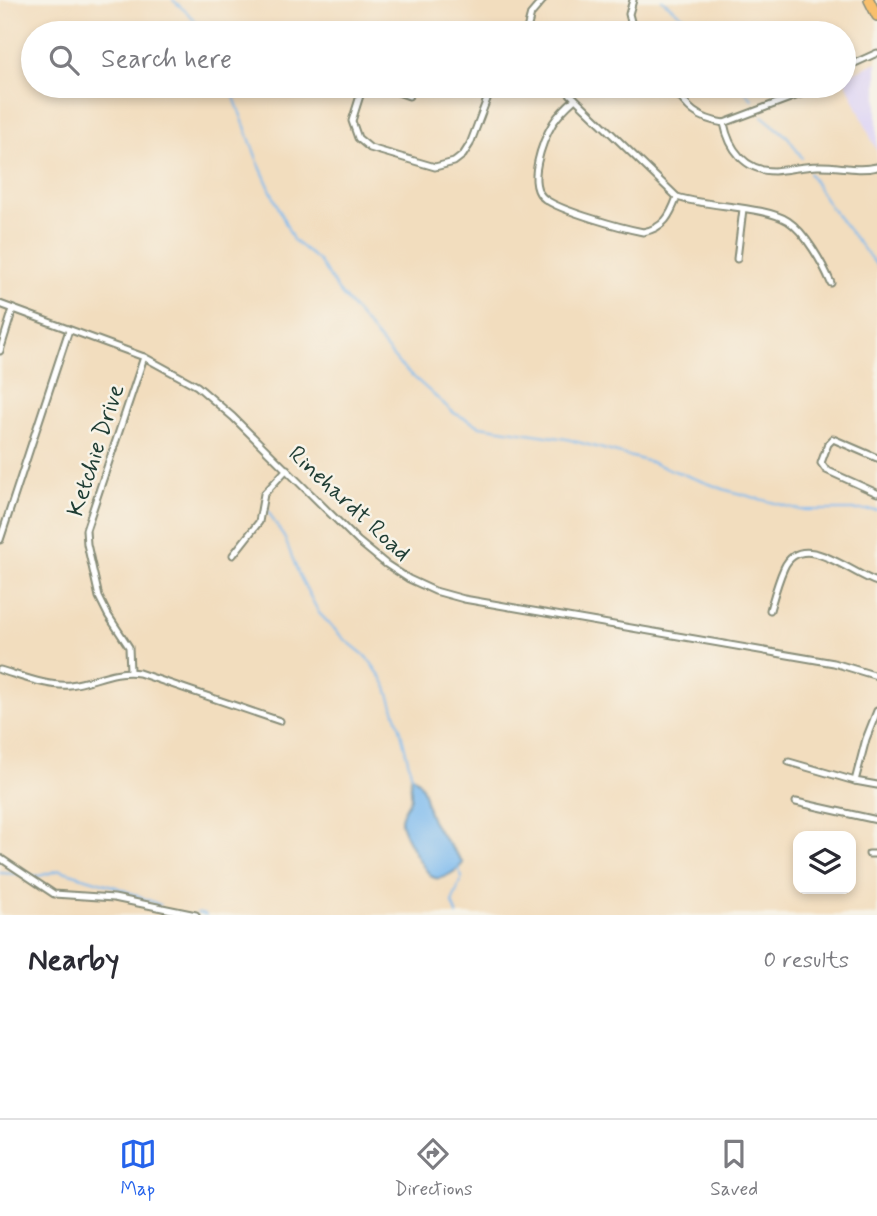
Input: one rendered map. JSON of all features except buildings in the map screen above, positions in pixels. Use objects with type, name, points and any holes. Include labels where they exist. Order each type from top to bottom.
[{"type":"main road","points":[[869,0],[877,16]]},
{"type":"street","points":[[529,21],[531,14],[543,0]]},
{"type":"street","points":[[631,21],[629,13],[633,0]]},
{"type":"street","points":[[856,63],[877,53]]},
{"type":"street","points":[[359,98],[352,121],[358,138],[370,148],[435,167],[454,162],[463,155],[487,98]]},
{"type":"street","points":[[681,98],[693,113],[707,121],[724,123],[790,98]]},
{"type":"street","points":[[677,197],[663,225],[643,232],[545,200],[536,187],[537,164],[552,126],[575,99],[677,197],[770,213],[791,222],[811,248],[831,283]]},
{"type":"street","points":[[724,123],[732,148],[745,163],[761,169],[774,171],[822,165],[854,170],[877,167]]},
{"type":"street","points":[[737,259],[743,209]]},
{"type":"street","name":"Rinehardt Road","points":[[0,304],[144,357],[210,396],[358,541],[409,579],[435,591],[464,599],[834,663],[877,676]]},
{"type":"street","points":[[0,351],[13,309]]},
{"type":"street","points":[[0,540],[69,330]]},
{"type":"street","name":"Ketchie Drive","points":[[130,671],[129,647],[99,597],[86,530],[144,357]]},
{"type":"street","points":[[877,458],[833,439],[828,444],[821,463],[826,470],[877,493]]},
{"type":"street","points":[[233,555],[259,522],[264,494],[287,469]]},
{"type":"street","points":[[770,610],[784,567],[792,557],[802,552],[821,554],[877,582]]},
{"type":"street","points":[[0,670],[68,685],[130,671],[156,677],[280,720]]},
{"type":"street","points":[[856,781],[866,739],[877,711]]},
{"type":"street","points":[[789,762],[877,785]]},
{"type":"street","points":[[796,802],[877,820]]},
{"type":"street","points":[[869,854],[877,854]]},
{"type":"street","points":[[0,858],[54,894],[114,898],[196,915]]},
{"type":"shaded area","points":[[877,62],[877,152],[853,98],[856,98],[856,72]]},
{"type":"water","points":[[411,775],[420,784],[433,823],[463,863],[443,877],[435,878],[426,870],[402,827],[402,815],[411,797]]},
{"type":"waterway","points":[[173,0],[194,21]]},
{"type":"waterway","points":[[662,0],[689,21]]},
{"type":"waterway","points":[[234,98],[258,162],[293,240],[319,261],[338,290],[399,364],[454,413],[480,426],[567,439],[650,462],[726,490],[801,510],[877,510]]},
{"type":"waterway","points":[[762,116],[788,137],[802,158]]},
{"type":"waterway","points":[[809,173],[831,208],[877,266]]},
{"type":"waterway","points":[[265,506],[285,539],[299,575],[319,613],[343,638],[368,658],[386,685],[412,777]]},
{"type":"waterway","points":[[457,915],[452,903],[462,877],[458,868]]},
{"type":"waterway","points":[[29,875],[39,876],[60,870],[116,887],[160,905]]},
{"type":"waterway","points":[[0,873],[20,874]]},
{"type":"waterway","points":[[197,913],[206,915]]}]
